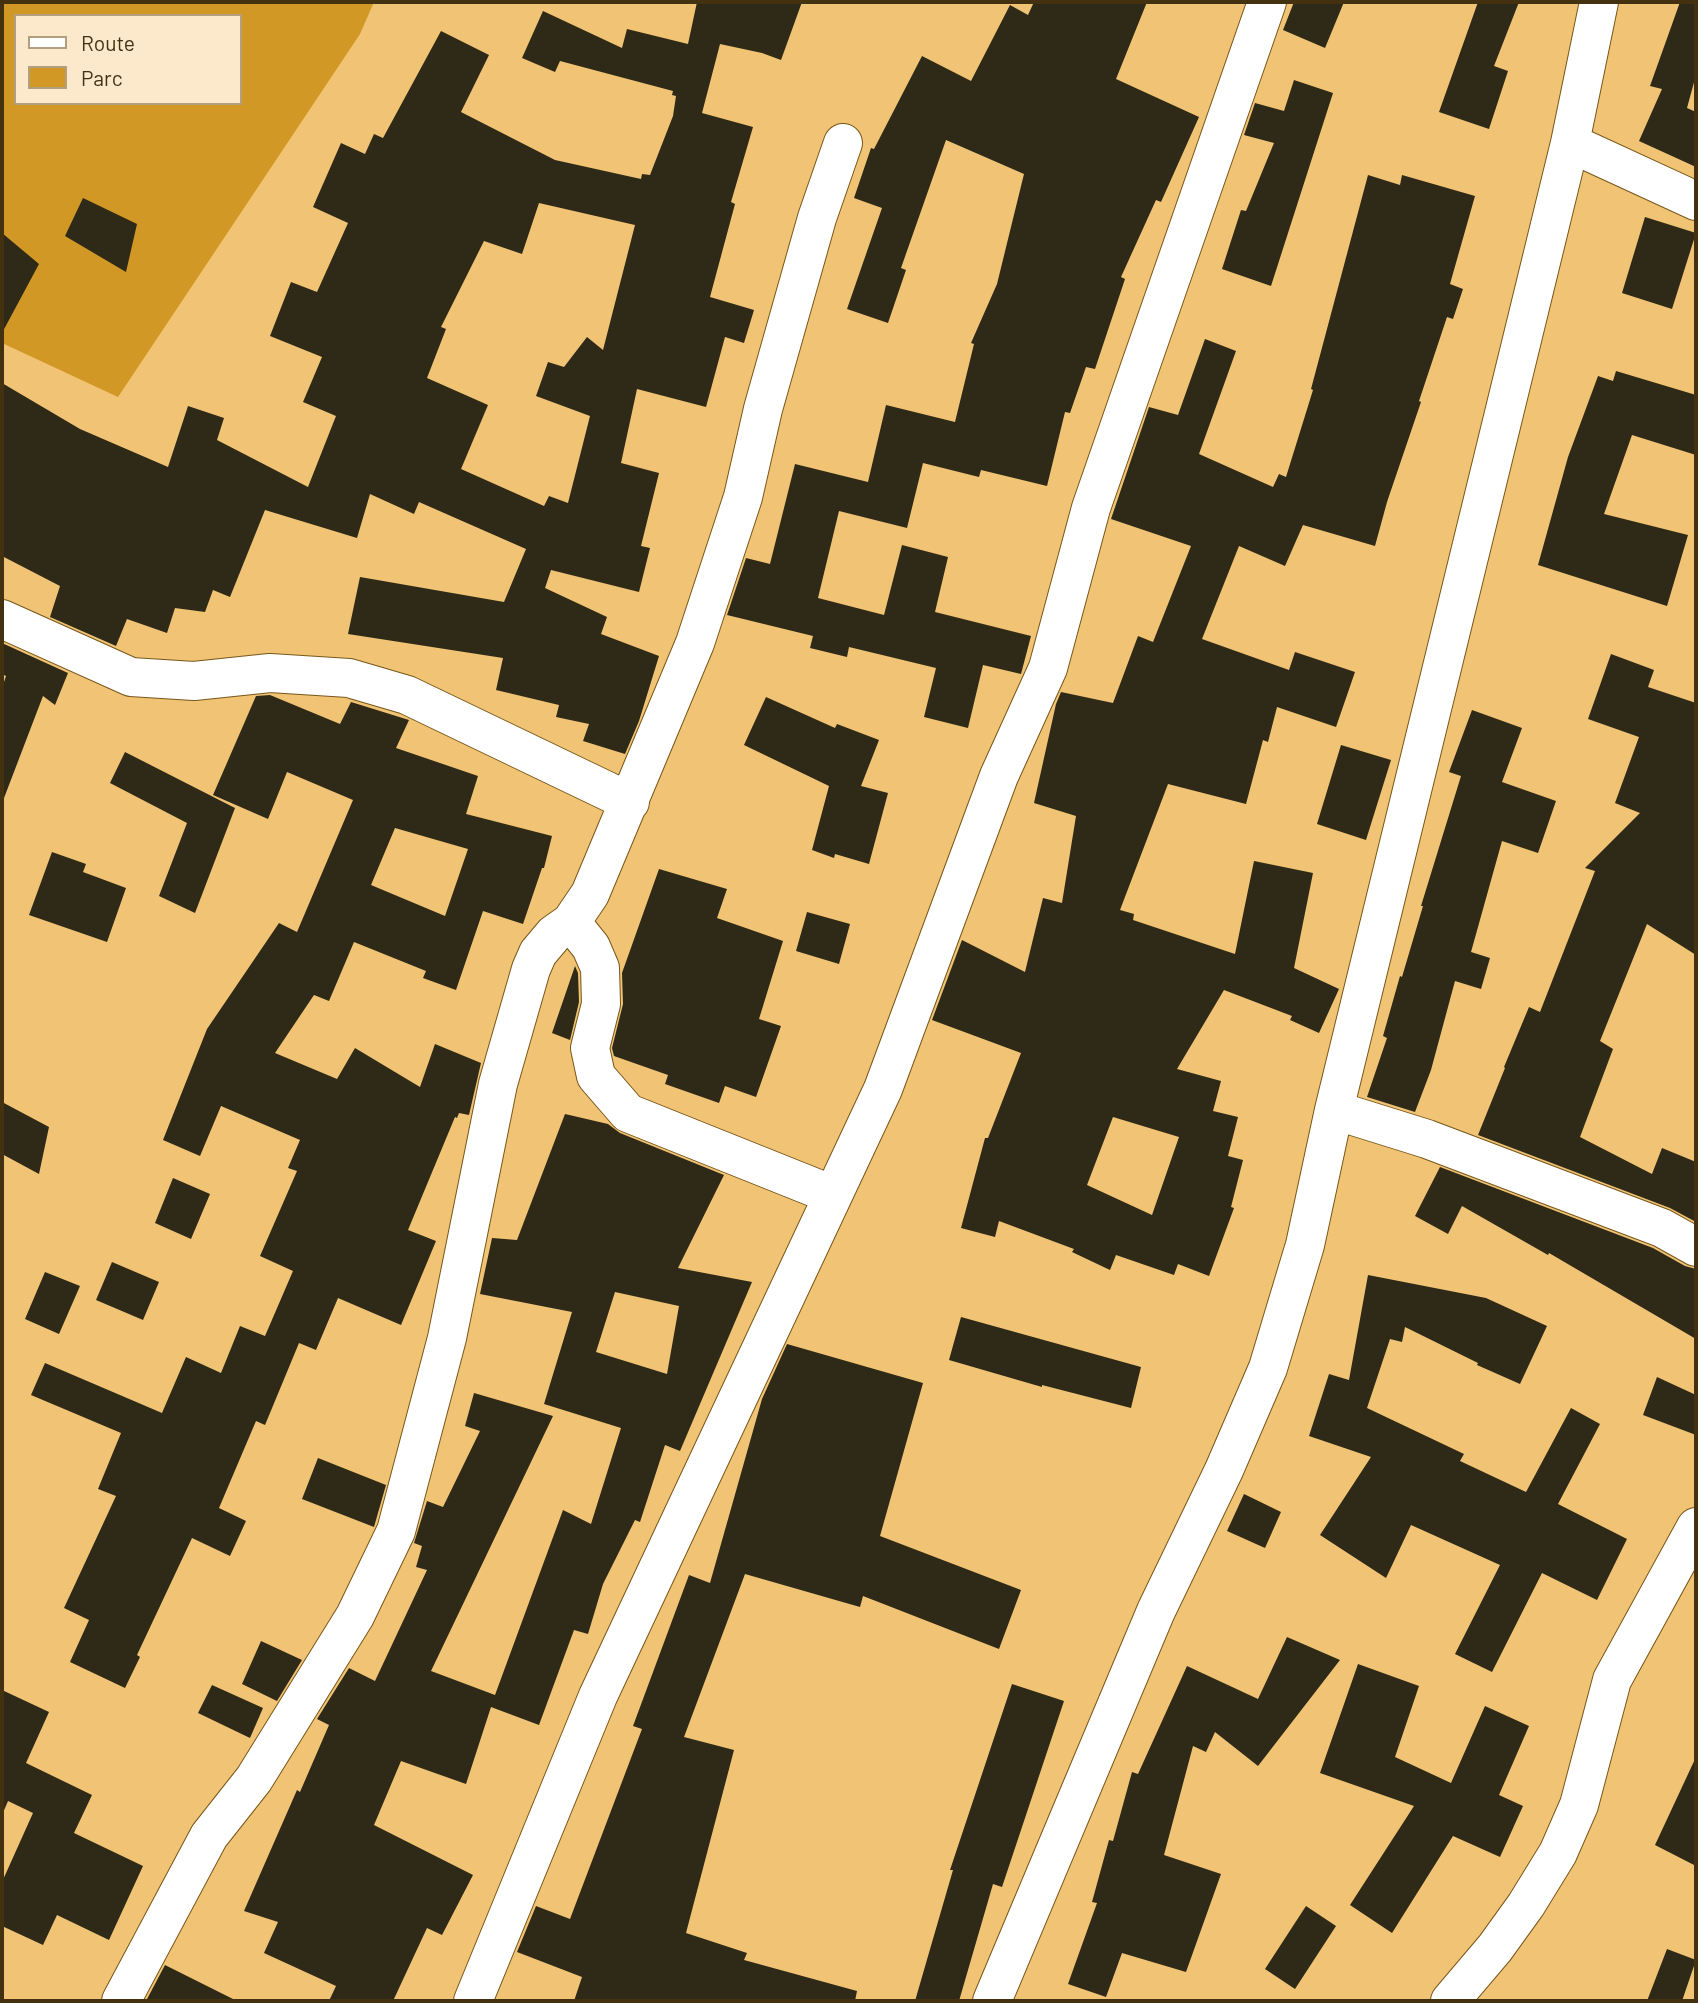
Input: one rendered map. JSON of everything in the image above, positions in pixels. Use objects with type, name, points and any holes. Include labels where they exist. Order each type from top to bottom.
[{"type":"street","points":[[473,2001],[598,1696],[883,1089],[999,776],[1048,668],[1091,508],[1267,2]]},
{"type":"street","points":[[992,2001],[1156,1611],[1224,1470],[1268,1368],[1305,1245],[1334,1110],[1570,144],[1599,2]]},
{"type":"street","points":[[121,2001],[209,1836],[254,1779],[355,1616],[396,1531],[447,1338],[498,1084],[531,969],[538,953],[554,934],[571,922],[590,894],[695,643],[743,497],[762,409],[817,218],[843,143]]},
{"type":"street","points":[[1570,144],[1696,201]]},
{"type":"street","points":[[2,619],[131,677],[194,681],[270,673],[349,678],[407,695],[630,802]]},
{"type":"street","points":[[571,922],[591,947],[600,968],[601,1004],[590,1048],[596,1076],[628,1113],[833,1195]]},
{"type":"street","points":[[1334,1110],[1427,1139],[1662,1228],[1696,1247]]},
{"type":"street","points":[[1450,2001],[1495,1948],[1558,1853],[1579,1805],[1612,1680],[1696,1527]]},
{"type":"green space","points":[[2,2],[374,2],[360,34],[118,397],[2,343]]},
{"type":"building","points":[[697,2],[802,2],[781,60],[720,44],[702,113],[753,127],[731,202],[735,204],[710,297],[754,310],[744,343],[725,337],[706,407],[637,389],[621,463],[659,473],[641,546],[650,548],[639,592],[551,570],[545,588],[607,617],[601,634],[659,656],[639,721],[625,754],[583,741],[589,724],[556,717],[559,705],[496,690],[503,658],[348,634],[360,577],[504,602],[526,549],[419,502],[414,514],[370,494],[357,538],[265,510],[230,597],[213,590],[205,612],[175,608],[167,633],[127,619],[116,646],[50,617],[60,586],[2,556],[2,383],[80,429],[168,467],[188,406],[224,418],[217,440],[308,487],[336,416],[303,402],[322,357],[270,336],[291,282],[317,292],[348,223],[313,207],[341,143],[365,154],[374,134],[383,138],[441,31],[489,55],[461,112],[555,160],[641,179],[642,174],[650,175],[673,116],[676,96],[672,95],[673,91],[560,61],[555,72],[522,58],[543,11],[622,48],[627,29],[688,44]],"holes":[[[539,203],[635,225],[603,350],[587,337],[564,367],[548,362],[536,396],[590,416],[568,503],[549,496],[544,506],[461,469],[488,405],[427,378],[446,329],[441,327],[484,241],[522,254]]]},
{"type":"building","points":[[1034,2],[1147,2],[1116,79],[1199,117],[1161,202],[1156,200],[1121,277],[1125,279],[1095,369],[1086,367],[1070,413],[1065,412],[1047,486],[981,470],[979,477],[923,463],[907,528],[839,511],[818,598],[884,615],[902,545],[948,557],[935,612],[1031,636],[1021,674],[983,665],[968,728],[924,717],[936,668],[849,647],[847,657],[810,648],[813,636],[727,615],[746,558],[770,564],[795,464],[868,482],[886,405],[955,422],[974,344],[971,343],[997,284],[1024,174],[946,140],[901,268],[906,270],[888,323],[847,309],[882,208],[854,198],[871,148],[874,149],[922,56],[971,81],[1010,5],[1028,15]]},
{"type":"building","points":[[1294,2],[1344,2],[1325,48],[1283,30]]},
{"type":"building","points":[[1478,2],[1519,2],[1494,66],[1508,71],[1489,129],[1439,112]]},
{"type":"building","points":[[1680,2],[1696,2],[1696,75],[1687,108],[1696,112],[1696,167],[1639,141],[1662,89],[1650,86]]},
{"type":"building","points":[[1294,80],[1333,93],[1271,286],[1222,269],[1241,210],[1246,211],[1274,143],[1244,135],[1255,103],[1284,111]]},
{"type":"building","points":[[1368,175],[1400,185],[1402,175],[1475,196],[1450,284],[1463,289],[1453,319],[1447,317],[1375,546],[1303,525],[1285,566],[1239,546],[1202,639],[1289,670],[1295,652],[1355,672],[1336,727],[1277,707],[1268,742],[1263,740],[1246,804],[1168,784],[1120,910],[1134,914],[1133,920],[1235,954],[1254,861],[1313,873],[1294,968],[1339,989],[1319,1033],[1290,1020],[1292,1016],[1224,990],[1177,1069],[1221,1081],[1213,1111],[1238,1117],[1228,1156],[1243,1160],[1231,1207],[1234,1208],[1209,1276],[1178,1264],[1174,1275],[1116,1255],[1110,1270],[1072,1252],[1074,1249],[999,1221],[995,1237],[961,1228],[985,1138],[988,1138],[1021,1053],[932,1020],[962,940],[1025,972],[1043,898],[1062,903],[1076,816],[1034,803],[1056,704],[1061,692],[1113,703],[1138,636],[1153,642],[1191,546],[1111,519],[1149,407],[1178,415],[1205,339],[1236,351],[1199,454],[1273,487],[1279,474],[1286,477],[1313,390],[1311,389]],"holes":[[[1113,1117],[1179,1137],[1152,1215],[1087,1185]]]},
{"type":"building","points":[[83,198],[137,224],[126,272],[65,236]]},
{"type":"building","points":[[1645,217],[1696,233],[1672,309],[1622,293]]},
{"type":"building","points":[[2,233],[39,264],[2,333]]},
{"type":"building","points":[[1616,371],[1696,395],[1696,455],[1632,435],[1604,514],[1688,535],[1667,606],[1538,565],[1568,457],[1598,376],[1613,381]]},
{"type":"building","points":[[2,643],[68,673],[55,705],[43,696],[4,798],[2,688],[6,676],[2,674]]},
{"type":"building","points":[[1611,654],[1654,670],[1648,687],[1696,703],[1696,955],[1647,924],[1600,1041],[1613,1049],[1580,1137],[1652,1174],[1662,1148],[1696,1162],[1696,1222],[1670,1208],[1478,1135],[1529,1007],[1540,1012],[1595,871],[1585,868],[1640,813],[1615,803],[1639,737],[1588,719]]},
{"type":"building","points":[[270,695],[340,724],[351,702],[409,720],[396,748],[478,776],[466,814],[552,836],[544,868],[523,924],[483,911],[456,990],[423,978],[426,971],[354,942],[329,1001],[314,995],[275,1053],[337,1079],[355,1048],[420,1087],[435,1044],[481,1063],[469,1115],[459,1113],[457,1118],[455,1117],[408,1230],[436,1241],[401,1325],[338,1298],[316,1350],[299,1343],[265,1425],[256,1421],[219,1508],[246,1521],[230,1556],[192,1538],[137,1655],[140,1657],[125,1688],[70,1662],[89,1620],[64,1608],[116,1496],[98,1489],[121,1433],[31,1395],[45,1363],[162,1413],[186,1357],[221,1373],[240,1326],[265,1336],[293,1271],[260,1256],[297,1171],[288,1168],[300,1140],[221,1106],[200,1156],[163,1140],[207,1029],[279,923],[297,932],[353,800],[287,772],[268,819],[213,795],[256,696]],"holes":[[[395,828],[468,849],[445,916],[371,885]]]},
{"type":"building","points":[[766,697],[835,728],[837,724],[879,740],[861,786],[888,793],[869,864],[835,854],[834,858],[812,850],[829,786],[744,745]]},
{"type":"building","points":[[1472,710],[1522,728],[1502,782],[1556,801],[1538,853],[1502,841],[1471,952],[1490,958],[1481,989],[1455,981],[1431,1070],[1415,1112],[1367,1097],[1387,1038],[1383,1036],[1461,776],[1449,772]]},
{"type":"building","points":[[1341,745],[1391,760],[1366,840],[1317,824]]},
{"type":"building","points":[[125,752],[235,808],[195,913],[159,896],[187,823],[110,783]]},
{"type":"building","points":[[52,852],[86,864],[83,872],[126,888],[107,942],[29,915]]},
{"type":"building","points":[[659,869],[727,889],[717,918],[783,941],[759,1019],[781,1026],[756,1097],[725,1086],[719,1103],[665,1084],[668,1075],[614,1056],[612,1048],[623,1004],[622,973]]},
{"type":"building","points":[[807,912],[850,924],[839,964],[796,951]]},
{"type":"building","points":[[575,966],[578,973],[579,1002],[570,1040],[552,1033]]},
{"type":"building","points":[[2,1102],[49,1127],[39,1174],[2,1154]]},
{"type":"building","points":[[565,1114],[608,1124],[620,1133],[724,1175],[678,1268],[752,1282],[680,1451],[665,1445],[640,1522],[635,1520],[603,1584],[588,1634],[574,1630],[539,1725],[491,1707],[466,1784],[401,1761],[374,1825],[473,1875],[442,1935],[427,1928],[393,2001],[329,2001],[336,1986],[264,1953],[278,1922],[244,1911],[329,1725],[317,1719],[349,1668],[375,1681],[427,1570],[416,1567],[422,1546],[414,1543],[427,1501],[443,1507],[480,1431],[465,1426],[474,1393],[553,1416],[431,1671],[495,1695],[563,1510],[591,1524],[621,1428],[544,1404],[572,1312],[480,1294],[492,1238],[517,1240]],"holes":[[[615,1292],[679,1306],[667,1374],[596,1352]]]},
{"type":"building","points":[[1440,1167],[1653,1248],[1685,1266],[1696,1269],[1696,1339],[1549,1253],[1548,1255],[1462,1206],[1448,1234],[1415,1216]]},
{"type":"building","points":[[173,1178],[210,1194],[191,1239],[155,1223]]},
{"type":"building","points":[[112,1262],[159,1282],[143,1320],[96,1300]]},
{"type":"building","points":[[45,1272],[80,1286],[59,1334],[25,1319]]},
{"type":"building","points":[[1368,1275],[1486,1298],[1547,1326],[1520,1384],[1405,1327],[1402,1342],[1390,1339],[1367,1408],[1464,1454],[1460,1461],[1526,1492],[1571,1408],[1600,1424],[1558,1504],[1627,1539],[1597,1600],[1542,1573],[1492,1672],[1455,1654],[1500,1565],[1411,1525],[1386,1578],[1320,1535],[1371,1457],[1309,1436],[1329,1374],[1349,1380]]},
{"type":"building","points":[[961,1317],[1141,1367],[1131,1408],[1042,1387],[949,1360]]},
{"type":"building","points":[[787,1344],[923,1383],[880,1536],[1021,1590],[999,1649],[863,1596],[860,1607],[745,1574],[684,1737],[734,1750],[686,1933],[747,1953],[744,1960],[857,1991],[855,2001],[574,2001],[582,1977],[517,1952],[536,1906],[570,1919],[642,1729],[633,1726],[689,1575],[710,1583],[762,1399]]},
{"type":"building","points":[[1657,1377],[1696,1395],[1696,1435],[1643,1415]]},
{"type":"building","points":[[318,1458],[386,1485],[374,1527],[302,1499]]},
{"type":"building","points":[[1244,1494],[1281,1512],[1265,1548],[1227,1531]]},
{"type":"building","points":[[1287,1637],[1340,1660],[1258,1766],[1215,1732],[1206,1752],[1193,1746],[1164,1855],[1221,1874],[1186,1972],[1122,1953],[1106,1997],[1068,1984],[1097,1903],[1092,1902],[1109,1840],[1113,1841],[1132,1772],[1138,1774],[1187,1666],[1258,1699]]},
{"type":"building","points":[[261,1641],[302,1660],[277,1701],[242,1684]]},
{"type":"building","points":[[1358,1664],[1419,1686],[1395,1757],[1451,1783],[1485,1706],[1529,1726],[1499,1795],[1523,1806],[1500,1857],[1453,1836],[1392,1933],[1350,1905],[1414,1806],[1320,1773]]},
{"type":"building","points":[[1012,1684],[1064,1701],[1002,1887],[993,1884],[959,2001],[915,2001],[953,1870],[950,1870]]},
{"type":"building","points":[[212,1685],[263,1708],[250,1738],[198,1713]]},
{"type":"building","points":[[2,1690],[49,1712],[26,1763],[92,1795],[74,1833],[143,1866],[109,1940],[57,1915],[43,1945],[2,1926],[2,1882],[33,1813],[8,1801],[2,1815]]},
{"type":"building","points":[[1696,1757],[1696,1866],[1655,1845]]},
{"type":"building","points":[[1306,1906],[1336,1926],[1295,1989],[1265,1969]]},
{"type":"building","points":[[1667,1949],[1696,1960],[1682,2001],[1647,2001]]},
{"type":"building","points":[[165,1965],[237,2001],[146,2001]]}]
